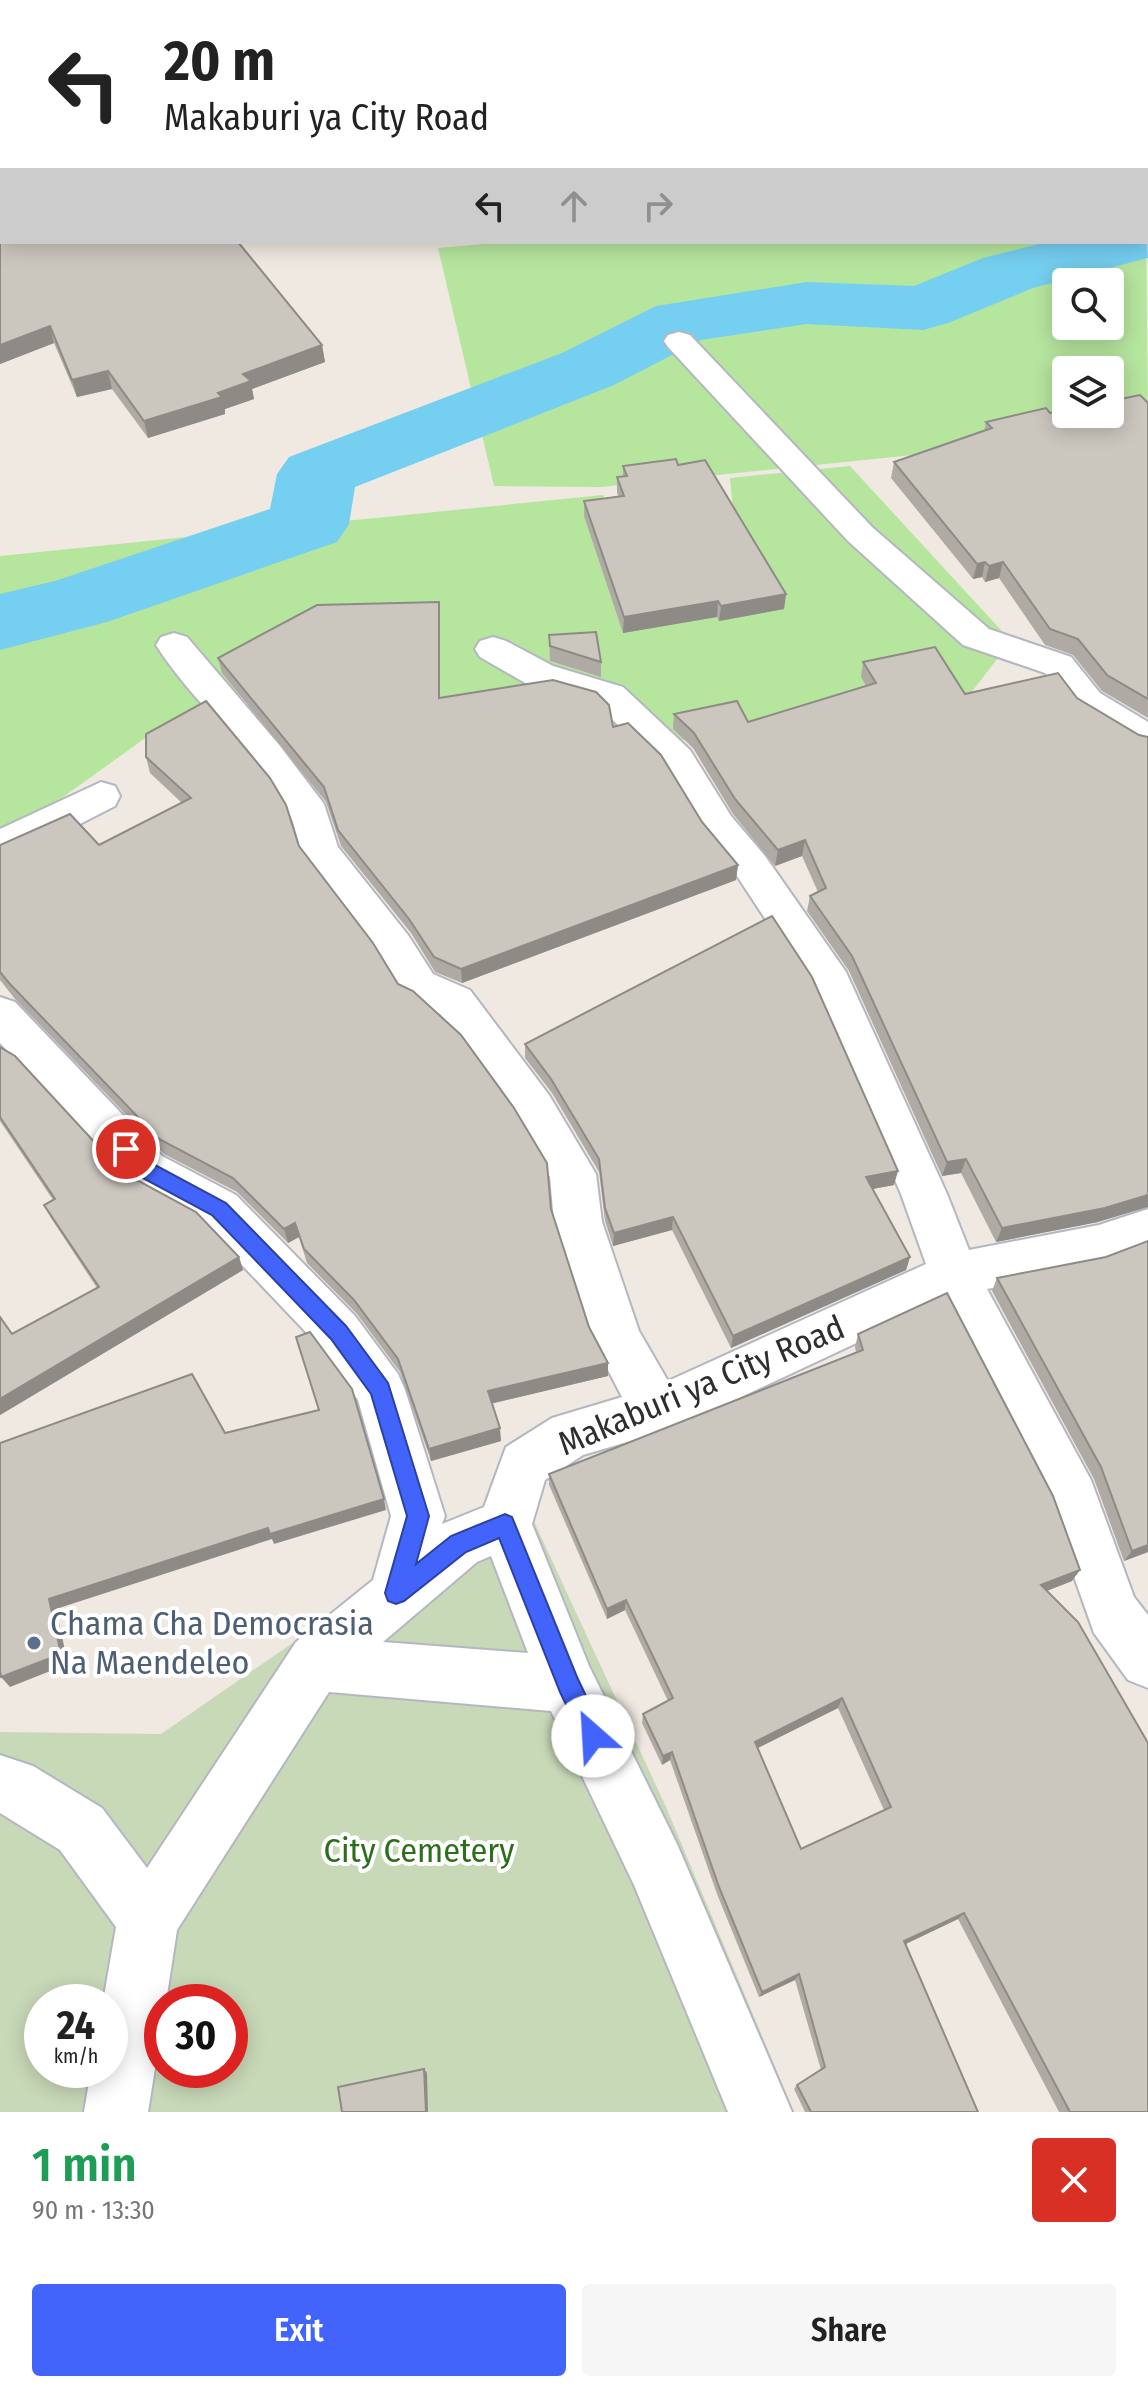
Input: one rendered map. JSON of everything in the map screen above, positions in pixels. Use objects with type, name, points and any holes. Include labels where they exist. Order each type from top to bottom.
[{"type":"street","points":[[679,341],[860,534],[976,637],[1058,665],[1087,702],[1148,739]]},
{"type":"street","points":[[174,645],[267,755],[310,814],[319,851],[376,923],[418,986],[455,1002],[533,1108],[573,1174],[578,1222],[617,1339],[657,1411]]},
{"type":"street","points":[[493,649],[540,675],[610,696],[677,759],[717,826],[751,866],[831,984],[924,1194],[954,1274],[1072,1498],[1113,1614],[1148,1660]]},
{"type":"street","points":[[0,844],[23,836],[101,796]]},
{"type":"street","points":[[0,1014],[146,1170],[219,1209],[338,1332],[380,1390],[418,1516],[396,1593]]},
{"type":"street","name":"Makaburi ya City Road","points":[[505,1524],[524,1464],[570,1435],[657,1411],[954,1274],[1099,1246],[1148,1229]]},
{"type":"street","points":[[116,2112],[148,1920],[316,1662],[458,1544],[505,1524],[568,1684],[656,1865],[760,2112]]},
{"type":"street","points":[[316,1662],[389,1671],[568,1684]]},
{"type":"street","points":[[0,1784],[12,1787],[81,1829],[148,1920]]},
{"type":"green space","points":[[483,244],[1146,244],[1148,431],[601,487],[494,486],[438,248]]},
{"type":"green space","points":[[850,466],[1011,641],[940,733],[872,744],[634,739],[422,704],[322,671],[169,721],[59,800],[0,828],[0,556],[603,495],[631,565],[733,510],[730,478]]},
{"type":"green space","name":"City Cemetery","points":[[518,1487],[666,1807],[794,2112],[0,2112],[0,1732],[161,1734]]},
{"type":"building","points":[[0,244],[240,244],[322,345],[243,374],[251,381],[218,393],[222,397],[144,421],[108,371],[72,380],[50,326],[0,345]]},
{"type":"building","points":[[1140,395],[1148,403],[1148,699],[1107,675],[1078,639],[1050,629],[1003,562],[989,566],[985,562],[977,564],[894,462],[992,428],[986,422],[1046,408],[1052,413],[1052,428],[1124,428],[1124,398]]},
{"type":"building","points":[[676,459],[678,465],[705,460],[786,594],[721,606],[718,601],[624,617],[584,501],[624,496],[617,477],[627,476],[623,466]]},
{"type":"building","points":[[439,602],[439,698],[553,680],[596,692],[609,705],[613,727],[628,723],[661,755],[702,822],[738,865],[461,969],[434,957],[409,919],[338,830],[324,787],[218,658],[317,605]]},
{"type":"building","points":[[596,632],[601,662],[550,646],[549,635]]},
{"type":"building","points":[[935,647],[965,694],[1058,673],[1077,698],[1139,735],[1148,737],[1148,1195],[1105,1208],[1002,1228],[966,1159],[947,1162],[852,956],[810,896],[826,888],[805,840],[778,850],[735,799],[694,733],[674,714],[737,701],[748,722],[876,683],[863,662]]},
{"type":"building","points":[[206,701],[270,778],[286,805],[299,846],[373,943],[398,984],[413,991],[461,1035],[514,1108],[547,1163],[551,1209],[589,1327],[608,1363],[488,1391],[500,1428],[429,1449],[398,1359],[354,1300],[304,1249],[295,1223],[284,1229],[233,1178],[159,1139],[0,972],[0,845],[70,814],[99,845],[191,798],[146,757],[146,734]]},
{"type":"building","points":[[772,916],[812,977],[898,1171],[866,1177],[910,1257],[733,1336],[673,1217],[614,1233],[605,1208],[599,1159],[551,1079],[525,1044]]},
{"type":"building","points":[[0,1047],[15,1056],[122,1172],[196,1212],[239,1257],[0,1399],[0,1317],[12,1334],[99,1287],[44,1205],[55,1199],[0,1117]]},
{"type":"building","points":[[1148,1241],[1148,1545],[1132,1551],[1101,1467],[997,1278],[1106,1257]]},
{"type":"building","points":[[947,1293],[1053,1496],[1080,1570],[1041,1585],[1078,1622],[1148,1743],[1148,2112],[1070,2112],[964,1913],[904,1941],[978,2112],[811,2112],[797,2085],[825,2067],[799,1974],[762,1992],[719,1887],[672,1752],[663,1756],[643,1714],[673,1698],[626,1600],[607,1609],[549,1474],[863,1350],[858,1334]],"holes":[[[842,1698],[891,1807],[801,1849],[755,1742]]]},
{"type":"building","points":[[310,1332],[352,1389],[384,1499],[270,1534],[268,1528],[49,1599],[61,1654],[1,1677],[0,1443],[192,1374],[225,1433],[319,1410],[296,1337]]},
{"type":"building","points":[[424,2069],[426,2112],[342,2112],[338,2087]]},
{"type":"waterway","points":[[1068,244],[1083,256]]},
{"type":"waterway","points":[[0,622],[77,603],[308,524],[317,474],[588,369],[682,321],[807,303],[923,308],[1008,273],[1120,244]]},
{"type":"place","name":"Chama Cha Democrasia Na Maendeleo","points":[[34,1643]]},
{"type":"route","points":[[126,1149],[146,1170],[219,1209],[338,1332],[380,1390],[418,1516],[396,1593],[458,1544],[505,1524],[568,1684],[593,1736]]}]
